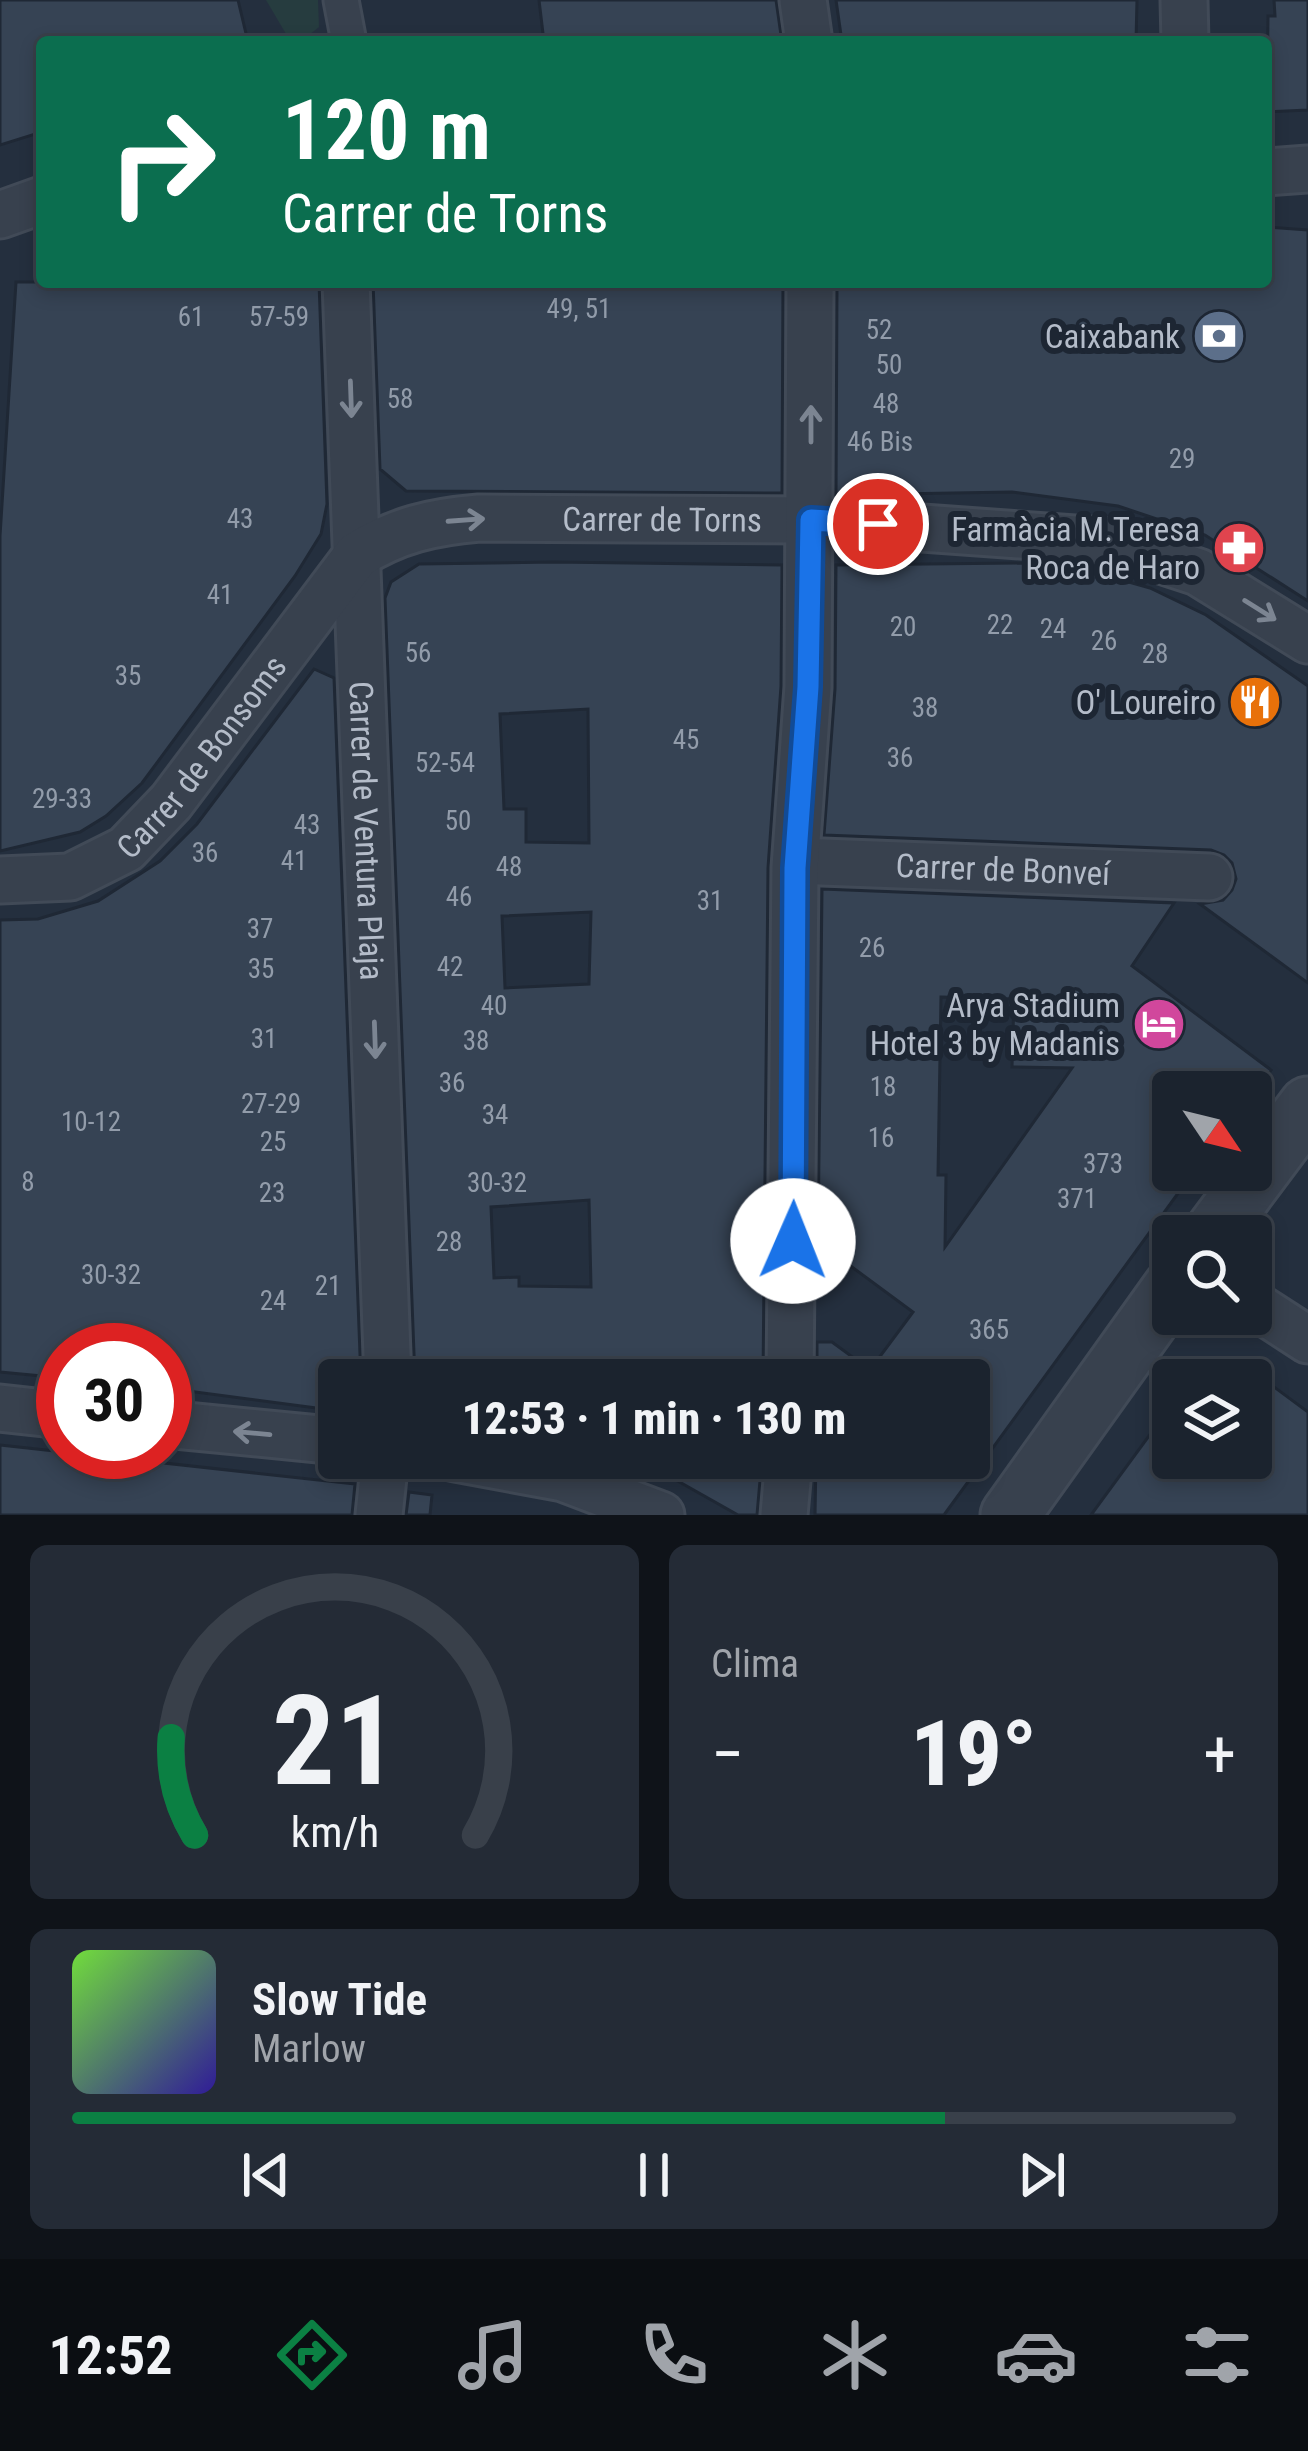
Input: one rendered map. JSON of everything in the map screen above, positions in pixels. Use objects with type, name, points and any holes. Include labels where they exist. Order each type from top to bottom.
[{"type":"street","points":[[341,0],[348,36]]},
{"type":"street","points":[[803,0],[808,36]]},
{"type":"street","points":[[1184,0],[1185,36]]},
{"type":"street","points":[[1272,172],[1308,169]]},
{"type":"street","points":[[0,215],[36,202]]},
{"type":"street","name":"Carrer de Ventura Plaja","points":[[346,288],[387,1359]]},
{"type":"street","points":[[790,1359],[796,861],[808,687],[810,288]]},
{"type":"street","name":"Carrer de Torns","points":[[357,555],[387,536],[426,523],[479,518],[811,520],[1103,541],[1198,572],[1308,640]]},
{"type":"street","name":"Carrer de Bonsoms","points":[[0,880],[70,877],[126,849],[171,802],[357,555]]},
{"type":"street","name":"Carrer de Bonveí","points":[[796,861],[1210,877]]},
{"type":"street","points":[[1227,1215],[1308,1106]]},
{"type":"street","points":[[1010,1515],[1152,1316]]},
{"type":"street","points":[[1272,1317],[1308,1340]]},
{"type":"street","points":[[0,1408],[36,1411]]},
{"type":"street","points":[[192,1427],[318,1439]]},
{"type":"street","points":[[379,1515],[383,1479]]},
{"type":"street","points":[[566,1479],[661,1515]]},
{"type":"street","points":[[784,1515],[787,1479]]},
{"type":"green space","points":[[266,0],[318,0],[319,27],[309,35],[287,36]]},
{"type":"building","points":[[0,0],[238,0],[247,36],[36,36],[36,134],[0,145]]},
{"type":"building","points":[[539,0],[776,0],[781,36],[543,36]]},
{"type":"building","points":[[836,0],[1137,0],[1136,36],[841,36]]},
{"type":"building","points":[[1274,0],[1308,0],[1308,110],[1272,112],[1268,16],[1275,16]]},
{"type":"building","points":[[1272,227],[1308,230],[1308,601],[1205,535],[1118,506],[1012,492],[836,495],[837,288],[1272,288]]},
{"type":"building","points":[[16,282],[36,282],[36,288],[319,288],[327,504],[321,534],[142,783],[80,832],[0,851],[0,536]]},
{"type":"building","points":[[373,288],[783,288],[782,493],[406,491],[380,469]]},
{"type":"building","points":[[1030,563],[1097,573],[1150,588],[1206,615],[1308,686],[1308,983],[1200,904],[1223,900],[1236,879],[1232,863],[1211,850],[824,835],[835,689],[836,565]]},
{"type":"building","points":[[419,564],[782,565],[781,686],[768,868],[763,1359],[414,1359],[385,598],[391,582]],"holes":[[[588,709],[589,843],[526,842],[526,809],[504,809],[500,714]],[[591,912],[589,984],[505,988],[502,916]],[[589,1200],[591,1287],[519,1286],[519,1277],[494,1278],[491,1207]]]},
{"type":"building","points":[[314,669],[334,678],[360,1359],[318,1359],[318,1408],[192,1392],[192,1323],[36,1323],[36,1375],[0,1372],[0,920],[38,919],[98,901],[160,861],[197,824]]},
{"type":"building","points":[[822,889],[1174,903],[1132,966],[1271,1070],[1152,1071],[1152,1191],[1180,1191],[1162,1215],[1152,1215],[1152,1229],[990,1452],[990,1359],[878,1359],[913,1312],[818,1242]],"holes":[[[941,997],[1014,999],[1012,1067],[1072,1068],[945,1247],[946,1175],[938,1175]]]},
{"type":"building","points":[[817,1342],[832,1342],[855,1359],[817,1359]]},
{"type":"building","points":[[1272,1385],[1308,1412],[1308,1515],[1091,1515],[1152,1432],[1152,1479],[1272,1479]]},
{"type":"building","points":[[0,1445],[36,1449],[36,1479],[192,1479],[192,1466],[355,1484],[352,1515],[0,1515]]},
{"type":"building","points":[[674,1479],[760,1479],[757,1515],[738,1515]]},
{"type":"building","points":[[816,1479],[970,1479],[944,1515],[815,1515]]},
{"type":"building","points":[[409,1492],[432,1495],[430,1515],[406,1515]]},
{"type":"place","name":"Caixabank","points":[[1219,336]]},
{"type":"place","name":"Farmàcia M.Teresa Roca de Haro","points":[[1239,548]]},
{"type":"place","name":"O' Loureiro","points":[[1255,702]]},
{"type":"place","name":"Arya Stadium Hotel 3 by Madanis","points":[[1159,1024]]},
{"type":"route","points":[[793,1241],[795,868],[808,687],[811,520],[878,524]]}]
